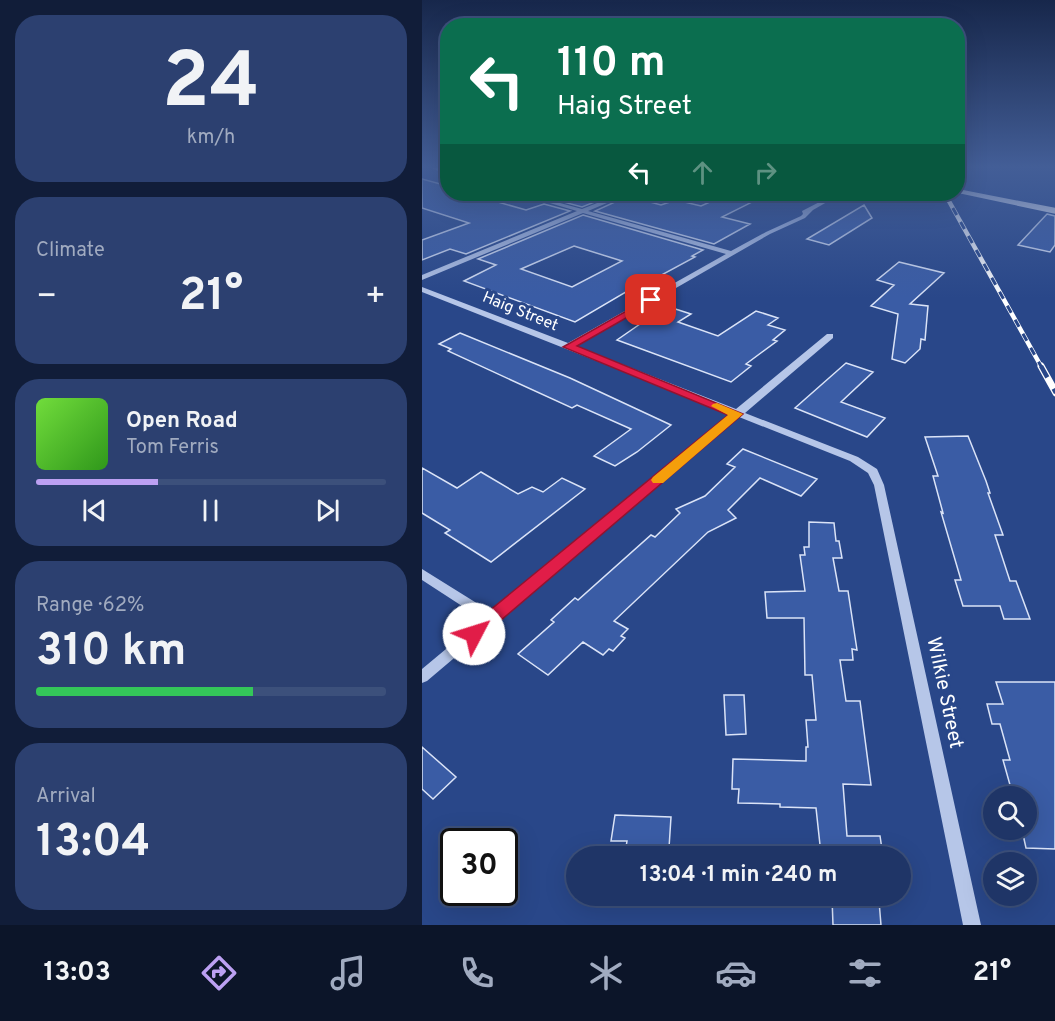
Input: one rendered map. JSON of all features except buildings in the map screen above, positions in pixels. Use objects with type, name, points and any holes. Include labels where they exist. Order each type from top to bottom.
[{"type":"street","points":[[422,278],[582,211]]},
{"type":"street","points":[[583,211],[733,254]]},
{"type":"street","points":[[568,347],[768,234],[803,217],[809,211]]},
{"type":"street","name":"Haig Street","points":[[422,289],[854,459],[874,471]]},
{"type":"street","points":[[422,676],[830,336]]},
{"type":"street","name":"Wilkie Street","points":[[874,471],[880,485],[972,925]]},
{"type":"street","points":[[422,574],[491,619]]},
{"type":"railway","points":[[955,211],[1042,368]]},
{"type":"railway","points":[[1041,366],[1056,393]]},
{"type":"slow traffic","points":[[658,480],[737,414],[717,406]]},
{"type":"route","points":[[474,634],[737,414],[568,347],[651,300]]}]
